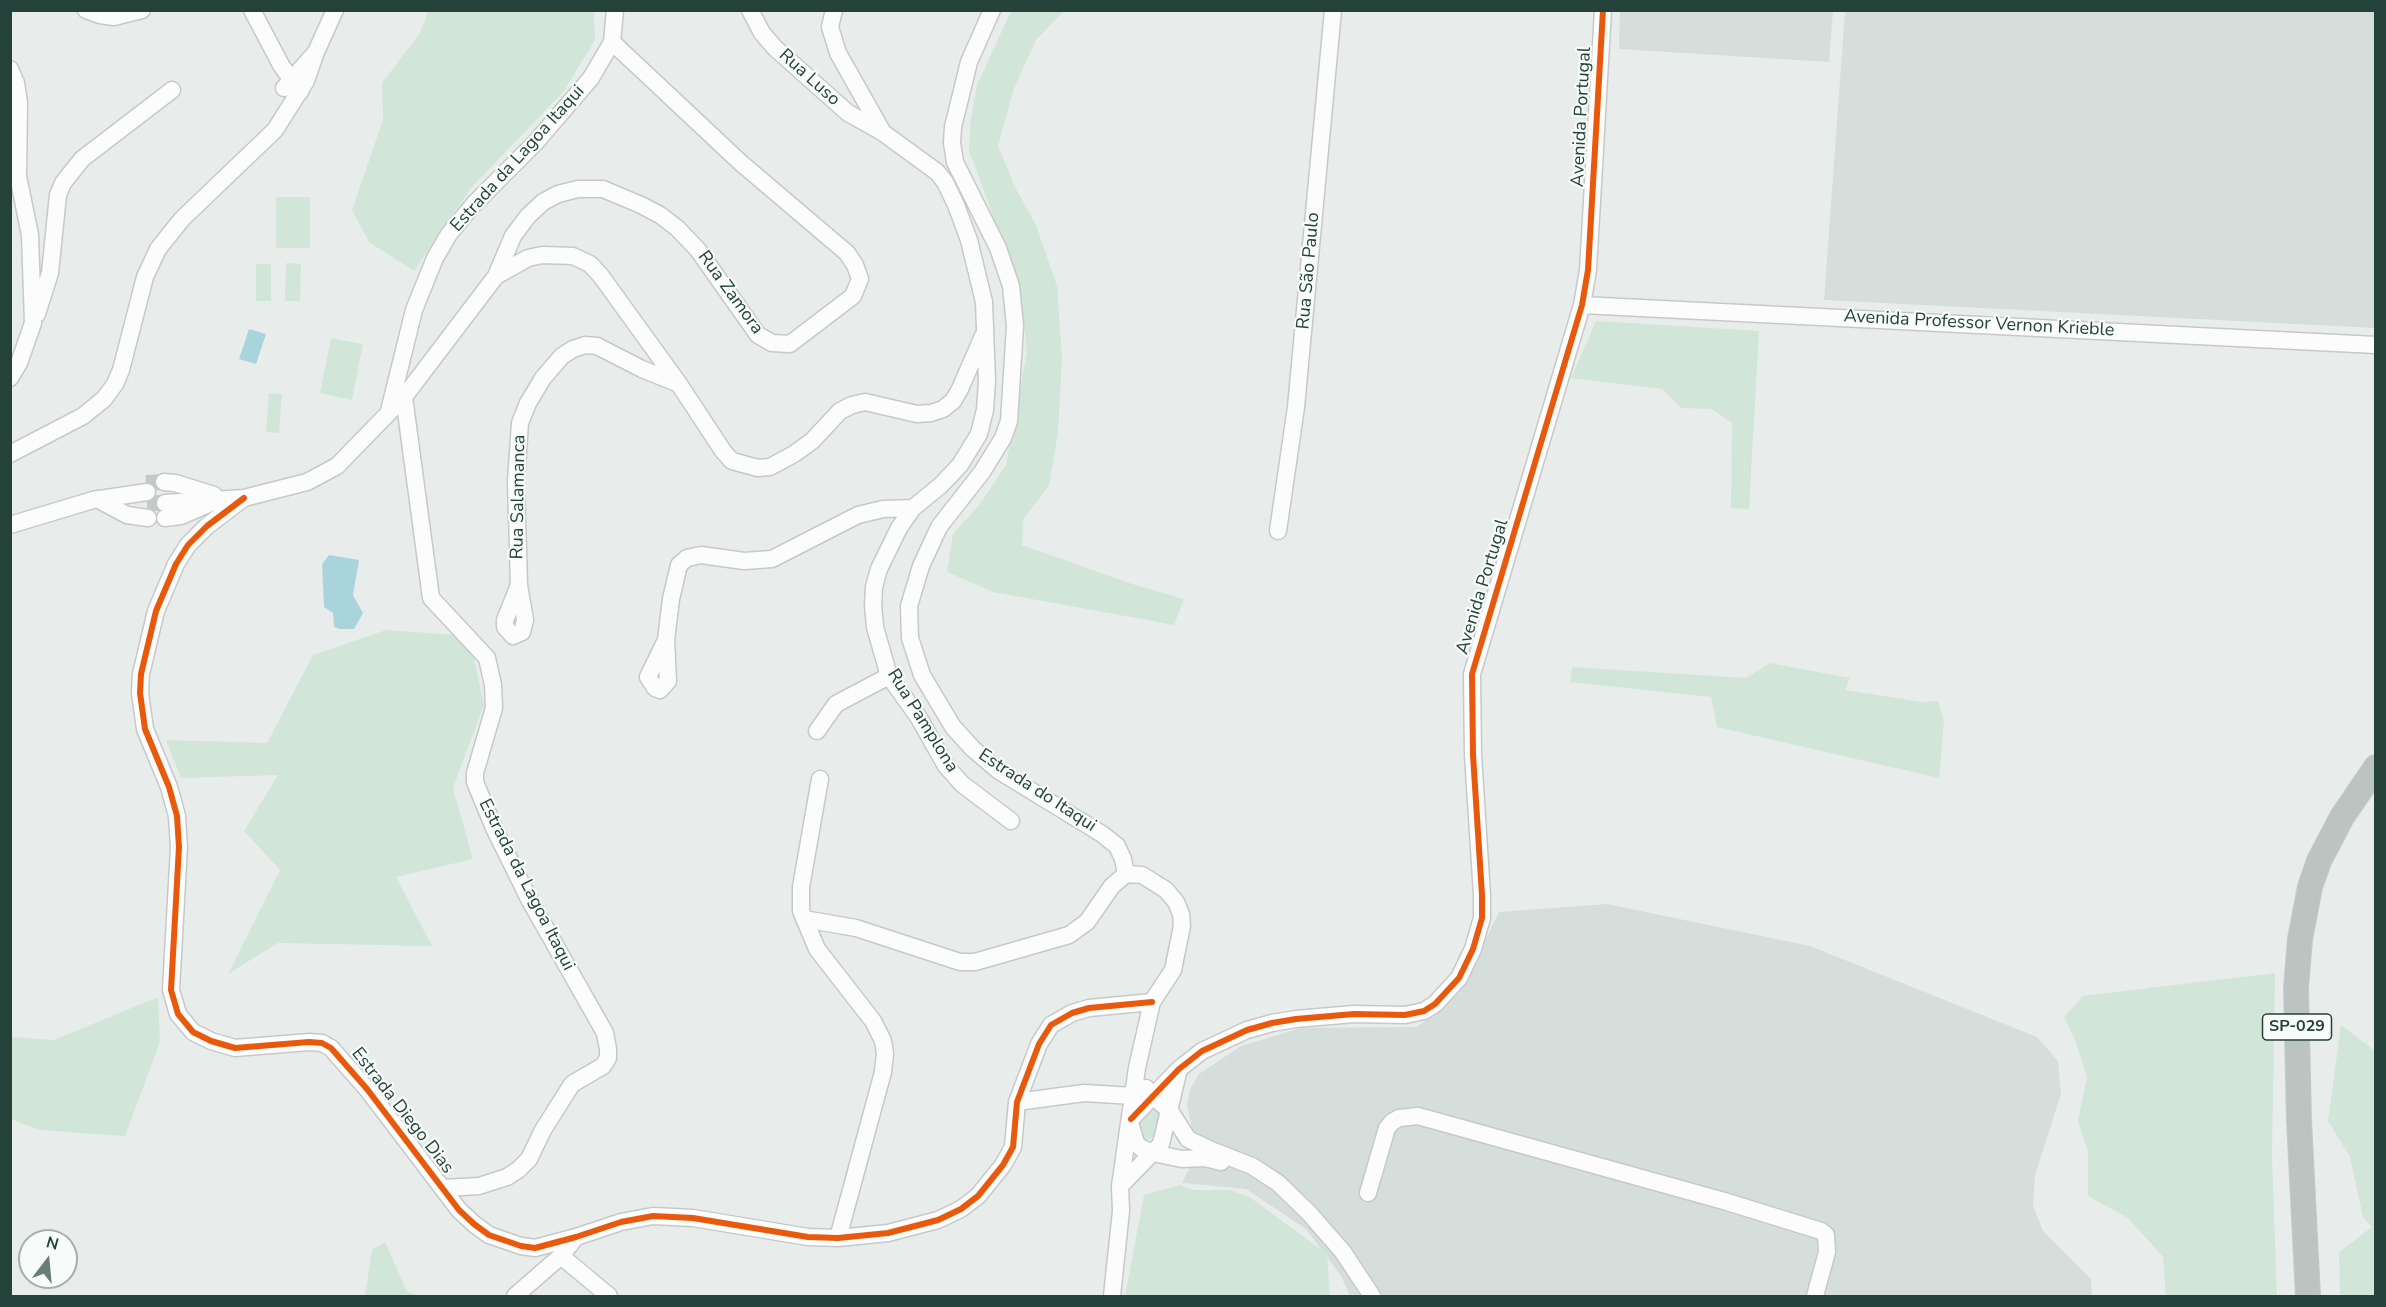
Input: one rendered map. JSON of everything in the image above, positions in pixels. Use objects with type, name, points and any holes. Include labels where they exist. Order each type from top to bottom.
[{"type":"highway","name":"SP-029","points":[[2312,1295],[2298,1054],[2296,988],[2300,939],[2304,910],[2319,861],[2342,817],[2376,766]]},
{"type":"highway","name":"SP-029","points":[[2312,1295],[2309,941],[2319,892],[2331,860],[2344,832],[2376,784]]},
{"type":"street","points":[[86,10],[100,15],[114,16],[142,10]]},
{"type":"street","points":[[252,10],[292,87]]},
{"type":"street","points":[[10,454],[83,416],[104,399],[115,384],[121,370],[145,277],[158,249],[182,219],[275,129],[292,87],[316,52],[335,10]]},
{"type":"street","name":"Estrada da Lagoa Itaqui","points":[[389,411],[414,310],[425,280],[449,234],[591,78],[612,42],[615,10]]},
{"type":"street","name":"Rua Luso","points":[[750,10],[762,33],[775,48],[848,113],[882,132]]},
{"type":"street","points":[[834,10],[830,27],[838,53],[882,132]]},
{"type":"street","name":"Estrada do Itaqui","points":[[992,10],[969,62],[953,127],[952,143],[955,162],[998,248],[1011,286],[1015,326],[1009,421],[1003,438],[982,472],[939,527],[934,537],[915,583],[909,606],[910,638],[922,675],[953,727],[973,749],[999,771],[1102,834],[1117,846],[1126,874]]},
{"type":"street","name":"Rua São Paulo","points":[[1278,531],[1296,407],[1333,10]]},
{"type":"street","name":"Avenida Portugal","points":[[1131,1119],[1151,1095],[1202,1051],[1272,1023],[1354,1014],[1415,1014],[1435,1004],[1460,978],[1473,950],[1482,918],[1473,755],[1472,674],[1582,305],[1588,270],[1603,10]]},
{"type":"street","name":"Rua Zamora","points":[[244,498],[307,482],[337,466],[404,397],[496,276],[513,236],[528,216],[543,202],[558,194],[578,189],[603,189],[641,205],[677,228],[698,250],[758,335],[779,345],[790,344],[853,296],[860,279],[847,253],[741,164],[612,42]]},
{"type":"street","points":[[10,69],[20,102],[18,176],[31,246],[33,323]]},
{"type":"street","points":[[10,378],[19,363],[50,273],[58,195],[63,183],[82,159],[172,90]]},
{"type":"street","name":"Rua Pamplona","points":[[882,132],[928,164],[945,182],[956,205],[977,269],[984,302],[987,381],[985,410],[979,434],[960,465],[913,508],[887,549],[874,587],[875,627],[889,676],[919,718],[946,766],[962,784],[1011,821]]},
{"type":"street","points":[[496,276],[528,258],[542,255],[573,256],[590,264],[679,384],[723,451],[732,461],[758,468],[770,467],[794,454],[812,441],[840,411],[852,405],[865,402],[917,414],[943,409],[960,389],[985,333]]},
{"type":"street","name":"Avenida Professor Vernon Krieble","points":[[1582,305],[2376,345]]},
{"type":"street","name":"Rua Salamanca","points":[[519,585],[517,448],[520,423],[528,403],[543,378],[562,356],[585,345],[597,346],[642,369],[679,384]]},
{"type":"street","name":"Estrada da Lagoa Itaqui","points":[[404,397],[431,598],[487,658],[493,685],[494,708],[475,773],[475,782],[494,828],[529,899],[605,1033],[608,1049],[608,1058],[603,1066],[572,1084],[543,1130],[529,1159],[518,1170],[507,1177],[478,1186],[444,1188]]},
{"type":"street","points":[[223,498],[175,483],[164,501],[244,498]]},
{"type":"street","name":"Estrada Diego Dias","points":[[244,498],[207,526],[188,545],[176,564],[156,611],[141,674],[140,693],[145,729],[169,787],[177,816],[179,847],[171,990],[178,1014],[193,1032],[211,1041],[235,1048],[309,1041],[331,1048],[355,1074],[459,1210],[489,1235],[510,1243],[535,1248],[621,1222],[653,1216],[693,1218],[808,1237],[838,1238],[888,1233],[916,1227],[961,1209],[978,1196],[1003,1165],[1013,1147],[1017,1102],[1039,1044],[1051,1025],[1072,1013],[1089,1008],[1152,1002]]},
{"type":"street","points":[[10,525],[97,499],[147,501]]},
{"type":"street","points":[[666,640],[671,599],[679,566],[687,558],[701,555],[744,561],[772,560],[858,515],[884,509],[913,508]]},
{"type":"street","points":[[818,730],[836,704],[889,676]]},
{"type":"street","points":[[820,779],[800,898],[804,919],[817,950],[873,1021],[883,1041],[885,1054],[884,1072],[838,1238]]},
{"type":"street","points":[[804,919],[856,928],[960,962],[975,962],[1069,935],[1087,922],[1112,886],[1126,874],[1142,875],[1167,890],[1176,902],[1181,914],[1182,926],[1173,970],[1152,1002],[1137,1068],[1120,1186],[1121,1211],[1112,1296]]},
{"type":"street","points":[[1137,1068],[1151,1095],[1170,1112],[1188,1138],[1210,1150],[1252,1166],[1278,1183],[1309,1213],[1343,1252],[1372,1296]]},
{"type":"street","points":[[1120,1186],[1161,1144],[1179,1069]]},
{"type":"street","points":[[1017,1102],[1084,1093],[1132,1096]]},
{"type":"street","points":[[1368,1193],[1387,1128],[1399,1118],[1418,1116],[1724,1201],[1821,1231],[1826,1235],[1827,1252],[1815,1296]]},
{"type":"street","points":[[1131,1119],[1136,1143],[1153,1153],[1182,1159],[1205,1158],[1278,1183]]},
{"type":"street","points":[[515,1296],[561,1256],[576,1237]]},
{"type":"street","points":[[561,1256],[609,1296]]},
{"type":"shaded area","points":[[1620,11],[1833,11],[1829,62],[1619,49]]},
{"type":"shaded area","points":[[1845,11],[2375,11],[2375,328],[1824,300]]},
{"type":"shaded area","points":[[1607,904],[1810,946],[2037,1037],[2058,1061],[2061,1094],[2035,1175],[2033,1206],[2043,1231],[2091,1279],[2092,1296],[1350,1296],[1341,1276],[1306,1229],[1246,1189],[1182,1183],[1197,1152],[1187,1105],[1190,1089],[1199,1074],[1241,1046],[1301,1028],[1416,1027],[1439,1012],[1459,993],[1499,912]]},
{"type":"green space","points":[[428,11],[594,11],[595,40],[563,92],[471,188],[414,271],[369,242],[352,210],[383,120],[382,83],[420,33]]},
{"type":"green space","points":[[1011,11],[1064,11],[1036,40],[1014,88],[998,146],[1015,187],[1036,225],[1057,286],[1062,358],[1058,433],[1049,485],[1023,520],[1022,545],[1132,584],[1184,599],[1174,625],[993,592],[947,572],[953,534],[980,504],[1006,465],[1027,352],[1022,307],[1009,258],[969,151],[971,118],[977,85]]},
{"type":"green space","points":[[276,197],[310,197],[310,248],[276,248]]},
{"type":"green space","points":[[286,263],[301,264],[300,301],[285,301]]},
{"type":"green space","points":[[256,264],[271,264],[271,301],[256,301]]},
{"type":"green space","points":[[1596,321],[1759,331],[1749,509],[1731,508],[1732,423],[1712,409],[1681,408],[1662,389],[1571,378]]},
{"type":"green space","points":[[331,338],[363,344],[352,400],[320,393]]},
{"type":"green space","points":[[269,393],[282,394],[279,433],[266,432]]},
{"type":"green space","points":[[386,630],[469,636],[484,705],[453,788],[473,859],[396,877],[432,946],[278,943],[228,974],[280,870],[244,831],[278,775],[181,778],[166,740],[267,743],[313,655]]},
{"type":"green space","points":[[1770,663],[1850,678],[1845,690],[1922,702],[1938,701],[1944,721],[1939,778],[1717,727],[1711,697],[1570,682],[1572,667],[1746,678]]},
{"type":"green space","points":[[2275,973],[2272,1158],[2277,1296],[2166,1296],[2163,1257],[2128,1218],[2088,1196],[2088,1152],[2078,1121],[2087,1077],[2076,1042],[2064,1017],[2083,996]]},
{"type":"green space","points":[[158,997],[160,1042],[125,1136],[39,1130],[11,1119],[11,1037],[54,1040]]},
{"type":"green space","points":[[2341,1025],[2375,1051],[2375,1296],[2340,1296],[2339,1252],[2372,1227],[2363,1217],[2350,1157],[2328,1121]]},
{"type":"green space","points":[[1153,1107],[1162,1116],[1158,1134],[1146,1141],[1140,1136],[1140,1117]]},
{"type":"green space","points":[[1180,1185],[1192,1190],[1231,1190],[1251,1198],[1327,1254],[1330,1296],[1125,1296],[1144,1195]]},
{"type":"green space","points":[[385,1242],[407,1292],[423,1296],[365,1296],[372,1250]]},
{"type":"water","points":[[249,329],[266,334],[256,364],[239,359]]},
{"type":"water","points":[[329,555],[359,560],[353,595],[363,613],[354,629],[334,627],[333,613],[324,607],[322,564]]},
{"type":"tunnel","points":[[146,483],[164,482]]},
{"type":"tunnel","points":[[147,503],[165,503]]},
{"type":"cycle path","points":[[1131,1119],[1179,1069],[1202,1051],[1247,1030],[1296,1019],[1354,1014],[1405,1015],[1424,1011],[1435,1004],[1459,978],[1473,949],[1482,918],[1482,895],[1473,755],[1472,674],[1582,305],[1588,270],[1603,10]]},
{"type":"cycle path","points":[[244,498],[207,526],[188,545],[176,564],[156,611],[141,674],[140,693],[145,729],[169,787],[177,816],[179,847],[171,990],[178,1014],[193,1032],[211,1041],[235,1048],[309,1042],[322,1043],[331,1048],[367,1089],[459,1210],[489,1235],[521,1246],[535,1248],[621,1222],[653,1216],[693,1218],[808,1237],[838,1238],[888,1233],[938,1220],[961,1209],[978,1196],[1003,1165],[1013,1147],[1017,1102],[1039,1044],[1051,1025],[1072,1013],[1089,1008],[1152,1002]]}]
